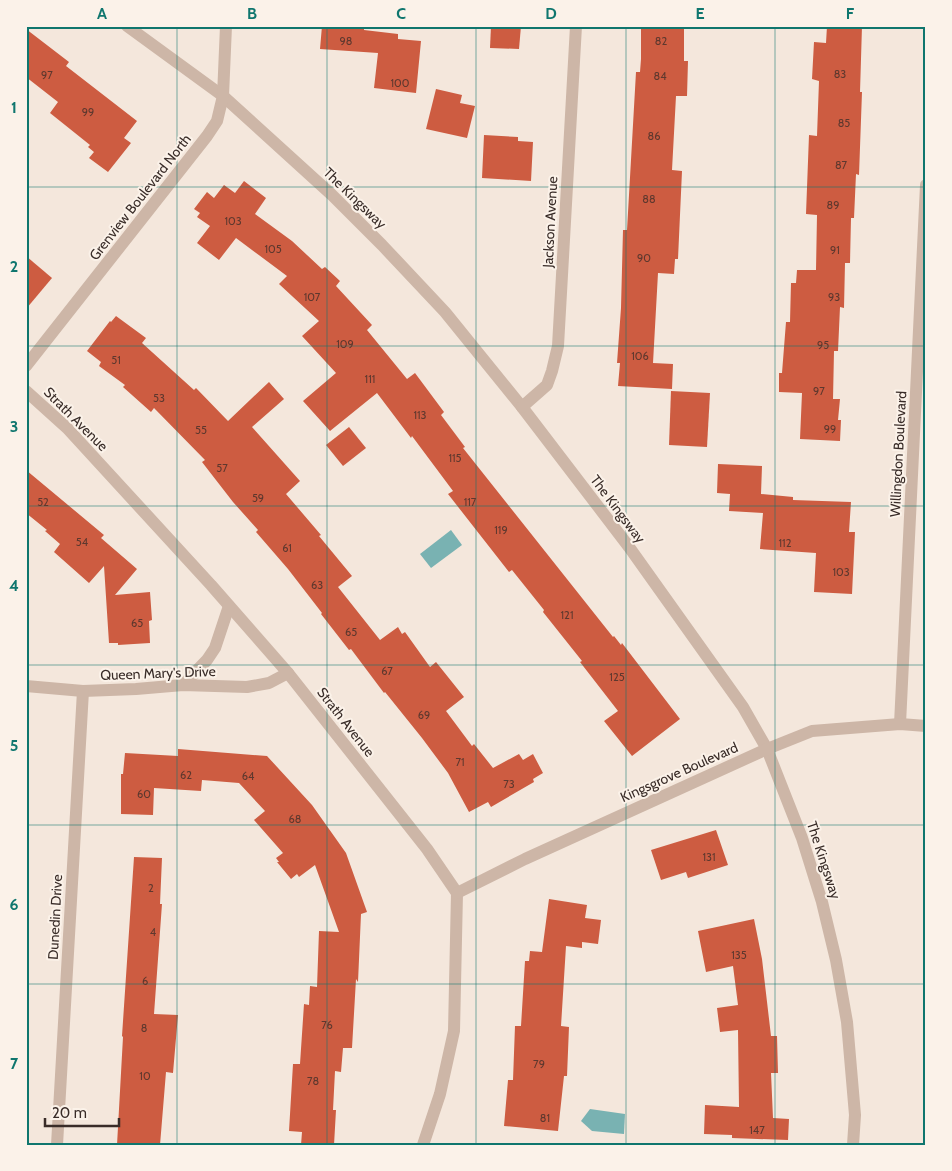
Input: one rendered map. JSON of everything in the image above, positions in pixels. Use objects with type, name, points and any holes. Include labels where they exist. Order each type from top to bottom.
[{"type":"street","name":"The Kingsway","points":[[127,26],[223,96],[332,196],[382,245],[445,312],[522,407],[629,547],[743,707],[767,749],[802,838],[822,902],[836,960],[847,1022],[854,1115],[852,1145]]},
{"type":"street","name":"Grenview Boulevard North","points":[[26,366],[217,121],[223,96],[226,26]]},
{"type":"street","name":"Jackson Avenue","points":[[522,407],[547,384],[558,346],[576,26]]},
{"type":"street","name":"Willingdon Boulevard","points":[[900,724],[926,185]]},
{"type":"street","name":"Strath Avenue","points":[[26,391],[67,428],[288,673],[427,849],[457,893]]},
{"type":"street","points":[[183,685],[207,660],[215,648],[229,606]]},
{"type":"street","name":"Queen Mary's Drive","points":[[26,686],[83,691],[183,685],[248,687],[269,683],[288,673]]},
{"type":"street","name":"Dunedin Drive","points":[[57,1145],[83,691]]},
{"type":"street","name":"Kingsgrove Boulevard","points":[[457,893],[525,859],[767,749],[812,731],[900,724],[926,726]]},
{"type":"street","points":[[423,1145],[440,1094],[454,1031],[457,893]]},
{"type":"water","points":[[451,530],[462,545],[431,568],[420,554]]},
{"type":"water","points":[[590,1109],[625,1114],[624,1134],[592,1131],[581,1121]]},
{"type":"building","points":[[322,26],[364,26],[364,30],[398,34],[398,39],[421,41],[416,93],[374,88],[378,53],[320,49]]},
{"type":"building","points":[[491,26],[521,26],[519,49],[490,48]]},
{"type":"building","points":[[641,26],[684,26],[684,61],[688,61],[687,96],[676,96],[672,170],[682,171],[678,259],[675,259],[674,274],[658,273],[653,363],[673,364],[672,389],[618,386],[620,363],[617,363],[621,308],[623,230],[627,230],[636,72],[640,72],[641,59]]},
{"type":"building","points":[[827,26],[862,26],[859,175],[856,174],[854,218],[851,218],[850,263],[845,263],[844,308],[840,307],[838,351],[834,351],[833,399],[840,399],[838,420],[841,420],[840,441],[800,439],[802,393],[779,392],[779,373],[782,373],[786,322],[790,322],[791,283],[796,283],[797,270],[816,270],[817,215],[806,214],[809,135],[817,136],[819,81],[812,79],[814,42],[826,43]]},
{"type":"building","points":[[26,29],[69,62],[66,66],[137,121],[124,138],[131,143],[108,172],[89,158],[94,152],[88,147],[90,145],[50,113],[58,102],[26,77]]},
{"type":"building","points":[[436,89],[462,95],[460,103],[475,106],[467,138],[426,129]]},
{"type":"building","points":[[484,135],[518,137],[518,141],[533,142],[531,181],[482,178]]},
{"type":"building","points":[[244,181],[266,198],[255,214],[292,241],[322,269],[325,267],[340,281],[336,286],[372,325],[367,330],[407,379],[415,373],[444,412],[441,415],[465,447],[463,448],[613,637],[621,645],[622,643],[680,719],[632,756],[604,721],[618,711],[543,612],[544,610],[512,570],[509,572],[448,494],[453,491],[377,393],[330,431],[303,401],[336,373],[302,336],[319,321],[279,284],[287,276],[236,238],[219,260],[197,243],[210,226],[197,217],[200,213],[194,209],[207,192],[214,198],[224,185],[235,193]]},
{"type":"building","points":[[26,256],[52,278],[26,309]]},
{"type":"building","points":[[116,316],[146,338],[142,343],[194,390],[196,388],[228,421],[269,382],[284,399],[252,427],[300,481],[286,494],[321,535],[319,536],[352,576],[338,587],[380,640],[398,627],[402,634],[405,632],[430,667],[436,662],[464,697],[446,711],[472,746],[474,744],[493,768],[519,754],[523,760],[533,754],[543,773],[533,779],[534,782],[491,807],[488,802],[469,812],[448,773],[422,738],[384,693],[351,649],[349,650],[288,569],[256,532],[258,530],[202,462],[205,460],[154,408],[151,412],[123,387],[125,385],[99,366],[101,362],[87,351]]},
{"type":"building","points":[[671,391],[710,393],[707,447],[669,445]]},
{"type":"building","points":[[349,427],[366,448],[343,466],[326,445]]},
{"type":"building","points":[[718,464],[762,466],[761,494],[793,497],[793,500],[851,502],[849,532],[855,532],[852,594],[814,592],[816,553],[760,549],[763,513],[729,511],[730,494],[717,493]]},
{"type":"building","points":[[26,470],[104,535],[101,538],[137,569],[115,595],[150,592],[152,620],[149,621],[150,643],[118,645],[118,643],[109,643],[104,566],[89,583],[54,552],[60,544],[45,531],[47,530],[26,513]]},
{"type":"building","points":[[178,749],[267,756],[312,805],[346,853],[367,912],[361,914],[358,982],[356,979],[352,1048],[343,1048],[341,1072],[335,1071],[333,1110],[336,1110],[334,1145],[301,1145],[302,1132],[289,1131],[293,1064],[300,1064],[304,1004],[309,1005],[310,986],[317,987],[319,931],[339,932],[315,865],[299,877],[297,874],[291,879],[277,862],[279,862],[276,858],[283,853],[254,820],[265,811],[239,783],[202,780],[201,791],[154,788],[153,815],[121,814],[121,774],[123,774],[125,753],[178,756]]},
{"type":"building","points":[[716,830],[728,865],[688,878],[686,872],[661,880],[651,850]]},
{"type":"building","points":[[134,857],[162,858],[160,904],[162,904],[154,1014],[178,1015],[173,1073],[166,1072],[160,1145],[117,1145]]},
{"type":"building","points":[[549,899],[587,905],[585,918],[601,920],[598,944],[582,942],[582,948],[566,946],[561,1026],[569,1027],[567,1076],[564,1076],[558,1131],[504,1126],[508,1080],[513,1080],[515,1026],[521,1026],[525,961],[529,961],[530,951],[542,952]]},
{"type":"building","points":[[754,919],[762,959],[771,1036],[777,1036],[778,1073],[771,1073],[773,1118],[789,1119],[788,1140],[732,1138],[732,1135],[704,1134],[705,1105],[739,1107],[738,1030],[720,1032],[717,1008],[738,1005],[733,966],[706,972],[698,931]]}]
